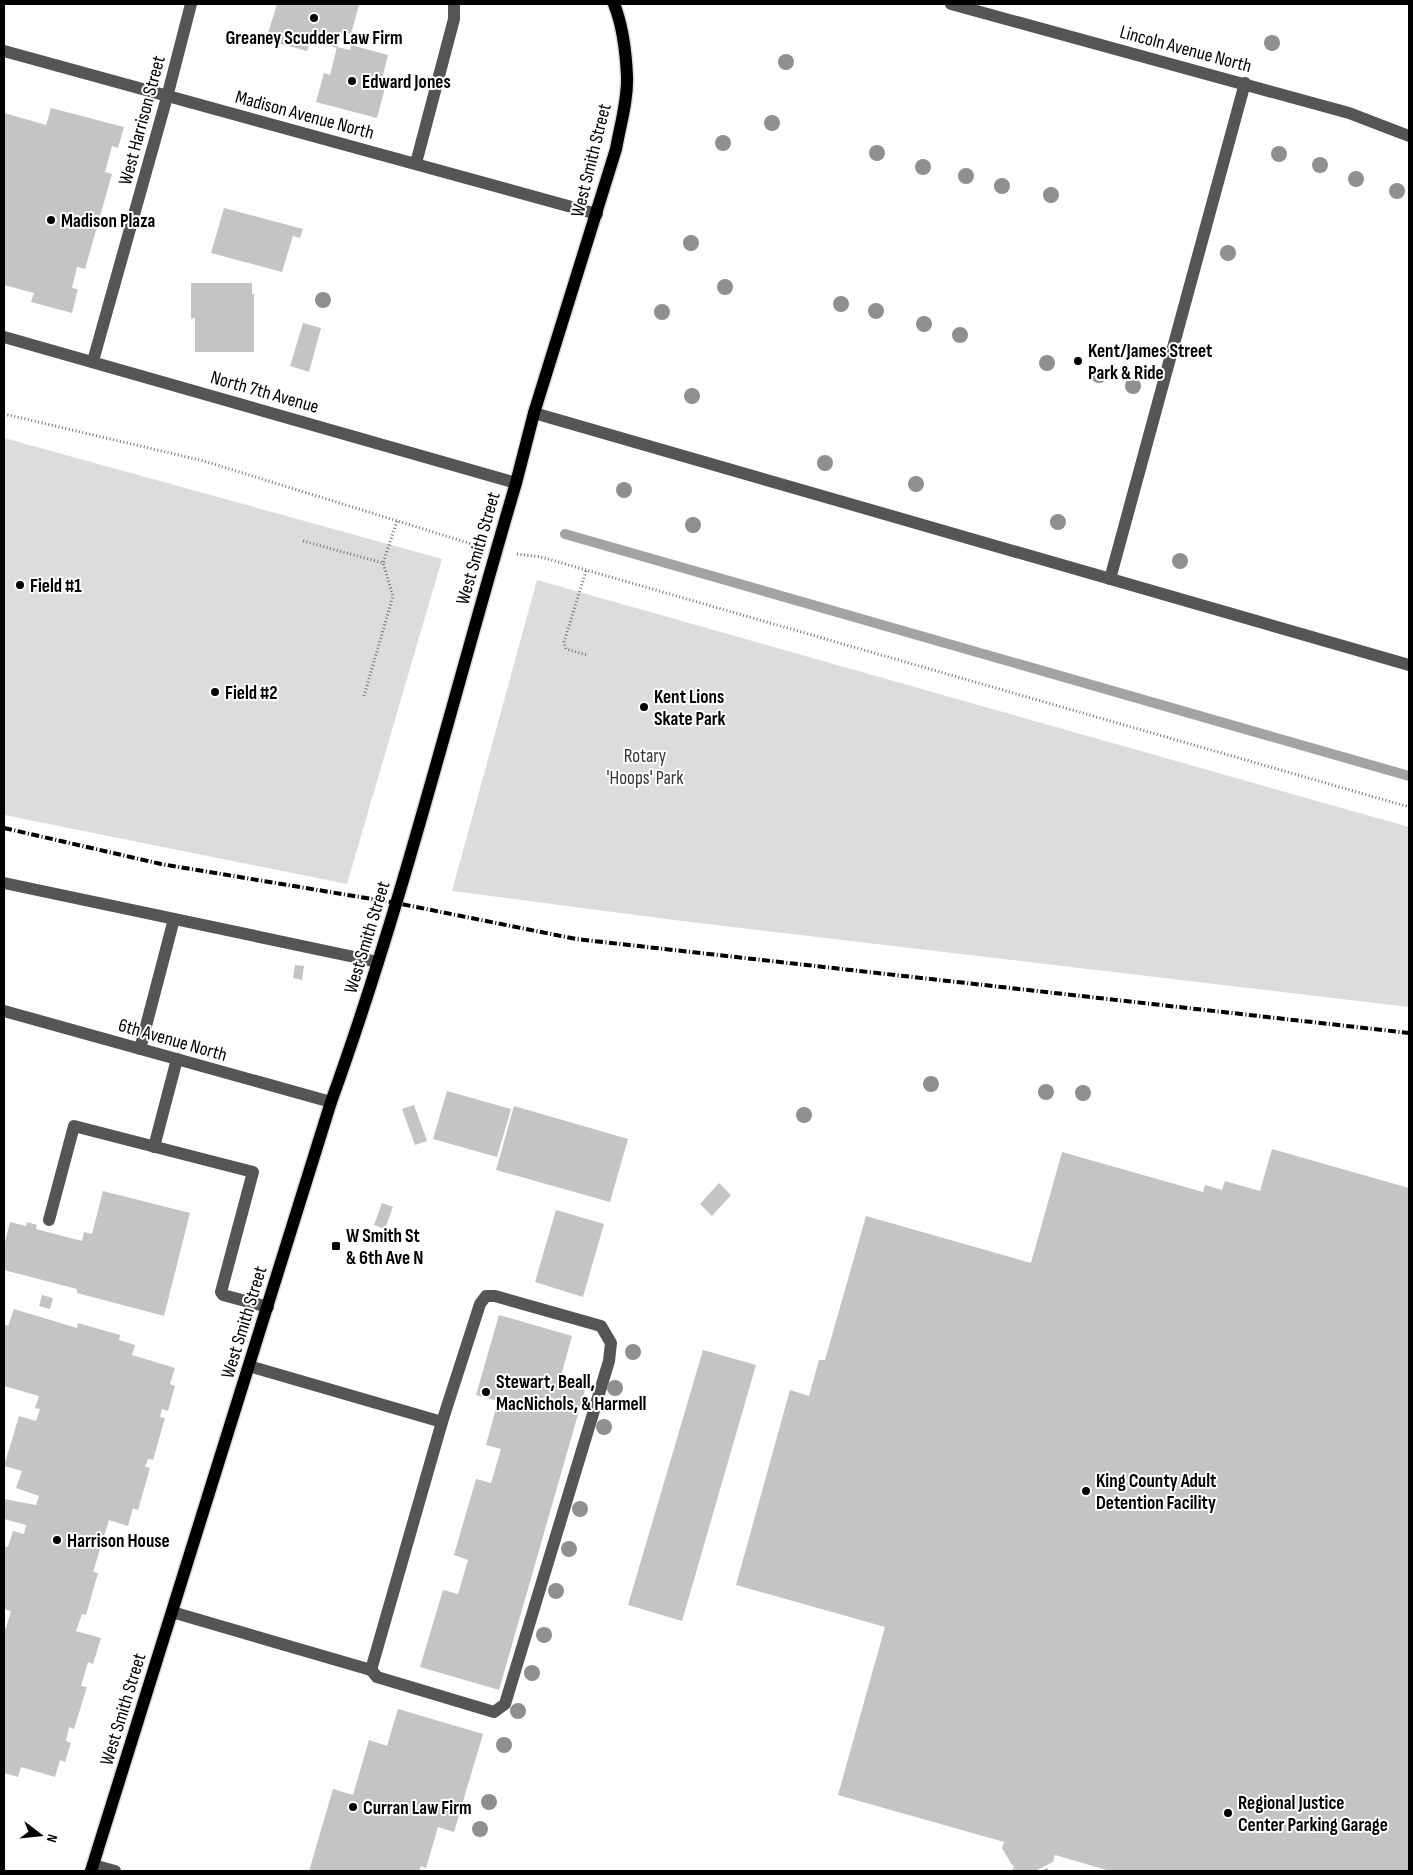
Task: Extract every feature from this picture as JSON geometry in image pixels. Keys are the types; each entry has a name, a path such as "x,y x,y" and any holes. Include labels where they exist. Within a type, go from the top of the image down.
{"main road":[{"name":"West Smith Street","path":"92,1868 331,1102 353,1042 378,962 516,483 534,413 616,149 627,77 619,16 614,4"}],"street":[{"name":"West Harrison Street","path":"93,361 168,97 191,4"},
{"path":"416,163 454,19 454,4"},
{"name":"Lincoln Avenue North","path":"951,4 1245,83 1349,113 1409,136"},
{"name":"Madison Avenue North","path":"4,51 597,214"},
{"path":"1110,579 1245,83"},
{"name":"North 7th Avenue","path":"4,337 516,483"},
{"path":"534,413 1409,665"},
{"path":"4,883 378,962"},
{"path":"140,1049 174,919"},
{"name":"6th Avenue North","path":"4,1014 140,1049 331,1102"},
{"path":"154,1146 177,1059"},
{"path":"49,1220 74,1126 253,1172 222,1294 268,1307"},
{"path":"172,1612 371,1670 377,1677 494,1712 505,1704 609,1361 611,1344 601,1326 495,1296 486,1296 480,1304 442,1422 371,1670"},
{"path":"249,1366 442,1422"},
{"path":"92,1868 115,1871"}],"path":[{"path":"4,414 204,461 495,552 541,557 1409,807"},
{"path":"364,696 394,596 384,563 397,521"},
{"path":"303,541 384,563"},
{"path":"586,571 564,642 566,649 587,655"}],"green space":[{"path":"4,438 442,559 347,884 4,815"},
{"name":"Rotary 'Hoops' Park","path":"537,580 1409,827 1409,1007 674,920 452,891"}],"building":[{"name":"Greaney Scudder Law Firm","path":"277,4 359,5 351,34 342,31 337,48 310,41 307,51 266,40"},
{"name":"Edward Jones","path":"351,45 388,55 380,87 385,88 377,118 316,102 324,73 330,75 337,47 350,50"},
{"name":"Madison Plaza","path":"51,108 124,127 118,148 112,146 105,172 112,174 85,269 77,267 72,288 78,289 72,313 31,302 34,293 4,285 4,113 46,125"},
{"path":"224,208 303,229 300,238 293,236 282,272 211,253"},
{"path":"191,283 252,283 252,294 254,294 254,352 195,352 195,318 191,319"},
{"path":"303,323 321,328 309,372 290,366"},
{"path":"295,965 304,966 302,980 293,978"},
{"path":"447,1091 511,1109 497,1157 433,1139"},
{"path":"414,1105 427,1141 415,1145 402,1109"},
{"path":"514,1106 628,1139 610,1202 496,1170"},
{"name":"King County Adult Detention Facility","path":"1272,1149 1409,1188 1409,1871 1110,1871 1055,1855 1053,1862 1035,1871 1012,1871 1014,1866 1002,1848 1004,1842 838,1795 885,1627 736,1585 790,1390 809,1396 819,1360 825,1360 866,1216 1031,1263 1062,1152 1203,1192 1205,1185 1222,1190 1225,1181 1260,1191"},
{"path":"719,1183 731,1195 712,1216 700,1204"},
{"path":"103,1191 190,1213 164,1316 77,1293 77,1289 4,1270 4,1246 10,1222 26,1226 27,1222 37,1225 36,1229 82,1241 84,1232 92,1234"},
{"path":"382,1203 393,1207 385,1229 374,1225"},
{"path":"556,1210 604,1224 583,1297 535,1282"},
{"path":"42,1295 53,1298 50,1309 39,1306"},
{"name":"Harrison House","path":"14,1309 77,1328 78,1323 120,1335 119,1340 135,1345 132,1355 175,1368 170,1384 175,1386 168,1411 162,1409 160,1417 165,1418 153,1460 148,1459 145,1467 150,1468 138,1510 133,1508 128,1526 109,1520 93,1572 98,1573 86,1615 82,1614 76,1631 101,1638 93,1664 88,1662 81,1686 87,1687 74,1729 69,1727 66,1741 71,1743 65,1762 60,1760 55,1777 21,1767 18,1777 4,1773 4,1628 6,1628 11,1611 4,1609 4,1546 8,1547 13,1531 24,1534 26,1525 4,1519 4,1499 36,1505 39,1496 16,1488 22,1471 4,1466 19,1416 36,1421 40,1409 35,1408 39,1396 4,1386 4,1324 8,1326"},
{"path":"499,1315 572,1336 559,1383 585,1390 499,1690 420,1667 443,1590 458,1594 468,1560 454,1555 476,1479 491,1483 501,1449 486,1445 498,1401 476,1395"},
{"path":"703,1350 756,1365 682,1621 628,1605"},
{"path":"398,1709 483,1734 454,1832 438,1827 426,1868 421,1866 419,1871 309,1871 333,1789 353,1795 369,1740 387,1746"}],"waterway":[{"path":"565,534 1409,776"}],"railway":[{"path":"4,828 161,864 396,903 576,939 1409,1033"}],"place":[{"name":"Greaney Scudder Law Firm","path":"314,18"},
{"name":"Edward Jones","path":"352,81"},
{"name":"Madison Plaza","path":"51,220"},
{"name":"Kent/James Street Park & Ride","path":"1078,361"},
{"name":"Field #1","path":"20,585"},
{"name":"Field #2","path":"215,692"},
{"name":"Kent Lions Skate Park","path":"644,707"},
{"name":"W Smith St & 6th Ave N","path":"336,1246"},
{"name":"Stewart, Beall, MacNichols, & Harmell","path":"486,1392"},
{"name":"King County Adult Detention Facility","path":"1086,1491"},
{"name":"Harrison House","path":"57,1540"},
{"name":"Curran Law Firm","path":"353,1807"},
{"name":"Regional Justice Center Parking Garage","path":"1228,1813"}]}
